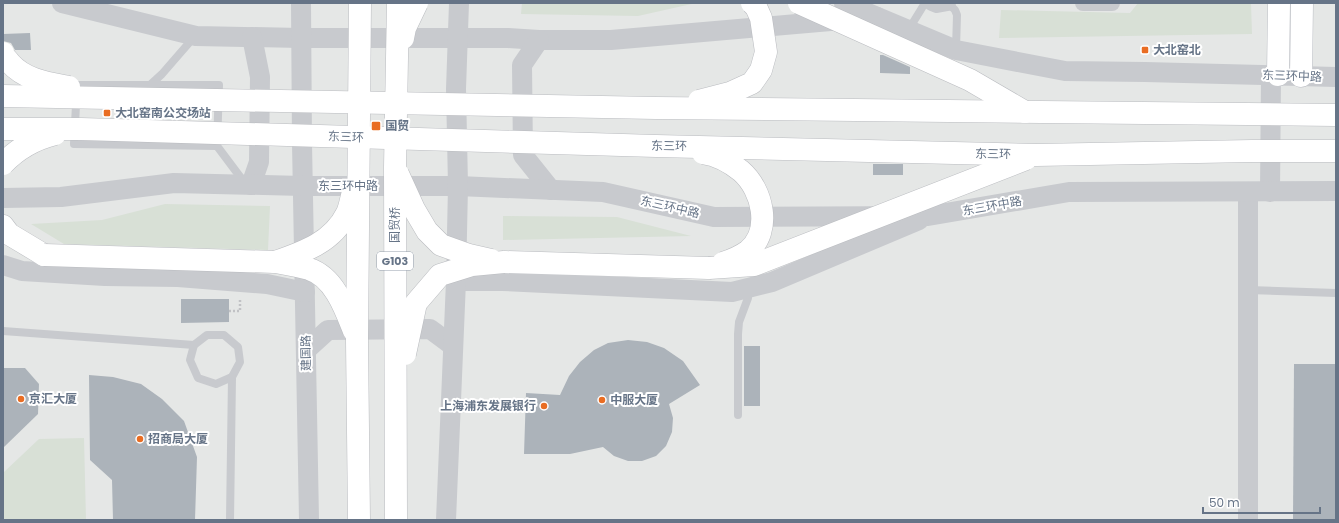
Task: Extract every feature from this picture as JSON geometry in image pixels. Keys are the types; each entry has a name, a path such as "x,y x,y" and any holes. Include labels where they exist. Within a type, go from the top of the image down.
{"main road":[{"path":"347,3 353,20 360,57"},
{"path":"359,520 357,341 360,3"},
{"name":"国贸桥","path":"396,520 395,167 398,3"},
{"path":"397,62 405,28 417,3"},
{"path":"656,108 709,100 730,93 752,83 761,70 766,52 761,18 756,7 752,3"},
{"path":"799,3 970,80 1026,113"},
{"path":"1274,75 1279,3"},
{"path":"1301,76 1302,3"},
{"path":"3,52 4,56 17,71 28,77 115,98"},
{"path":"3,96 656,108 1336,116"},
{"path":"3,164 12,155 30,143 49,136 80,129"},
{"name":"东三环","path":"3,130 80,129 656,146 1036,155 1244,151 1336,151"},
{"path":"656,146 711,154 730,162 743,172 756,188 762,212 762,226 758,239 749,250 738,258 709,268"},
{"path":"396,398 416,303 440,275 472,265 504,262 709,268 754,265 1036,155"},
{"path":"275,262 320,244 337,230 348,212 359,167"},
{"path":"395,167 414,209 427,231 441,245 469,255 504,262"},
{"path":"3,226 9,234 44,255"},
{"path":"3,248 44,255 275,262 310,269 323,276 337,294 345,307 357,341"}],"street":[{"name":"东三环中路","path":"62,3 196,36 301,38 508,38 539,40 611,40 877,17 956,50 1065,71 1336,77"},
{"name":"建国路","path":"301,3 309,520"},
{"path":"446,520 456,281 458,186 456,89 459,38 459,3"},
{"path":"844,3 877,17"},
{"path":"932,3 937,5 948,3"},
{"path":"1083,3 1112,3"},
{"path":"249,185 259,162 260,78 252,37"},
{"path":"539,40 522,65 523,154 551,190"},
{"path":"1270,192 1274,75"},
{"name":"东三环中路","path":"3,198 61,197 174,183 303,186 458,186 603,192 714,217 928,216 1069,192 1336,191"},
{"path":"1248,192 1248,520"},
{"path":"456,281 503,280 732,292 772,282 928,216"},
{"path":"3,265 22,271 105,276 178,277 267,284 305,292"},
{"path":"306,350 328,330 430,329 453,346"}],"lane":[{"path":"908,30 925,3"},
{"path":"948,3 955,10 957,15 956,50"},
{"path":"150,85 162,74 196,36"},
{"path":"217,146 74,144 77,86 219,85 217,146 249,185"},
{"path":"738,415 738,334 739,322 748,298 747,288"},
{"path":"1248,290 1336,293"},
{"path":"3,331 194,345"},
{"path":"230,520 232,377 240,362 238,347 224,335 207,335 194,345 190,360 198,378 216,384 232,377"}],"path":[{"path":"229,311 240,311 240,295"}],"shaded area":[{"path":"3,3 1336,3 1336,520 3,520"},
{"path":"522,3 696,3 638,16 521,14"},
{"path":"1138,3 1251,3 1252,34 999,38 1001,10 1130,13"},
{"path":"165,204 270,206 268,250 64,244 31,224 102,220"},
{"path":"503,216 617,217 691,236 503,240"},
{"path":"84,438 86,520 3,520 3,473 39,439"}],"building":[{"path":"30,33 31,50 15,50 11,43 3,41 3,34"},
{"path":"880,55 910,67 910,74 880,73"},
{"path":"873,164 903,164 903,175 873,175"},
{"path":"181,299 229,299 229,322 181,323"},
{"name":"中服大厦","path":"628,340 647,342 664,348 683,361 700,385 669,404 673,418 672,432 666,446 656,456 642,461 628,461 614,456 603,447 570,454 524,454 526,393 560,395 569,376 580,362 594,350 608,343"},
{"path":"744,346 760,346 760,406 744,406"},
{"path":"1294,364 1336,364 1336,520 1293,520"},
{"name":"京汇大厦","path":"3,368 25,368 39,384 38,414 3,448"},
{"name":"招商局大厦","path":"89,375 113,377 141,384 162,399 184,421 197,457 195,520 113,520 112,480 90,460"}],"place":[{"name":"大北窑北","path":"1145,50"},
{"name":"大北窑南公交场站","path":"107,113"},
{"name":"国贸","path":"376,126"},
{"name":"京汇大厦","path":"21,399"},
{"name":"中服大厦","path":"602,400"},
{"name":"上海浦东发展银行","path":"544,406"},
{"name":"招商局大厦","path":"140,439"}]}
